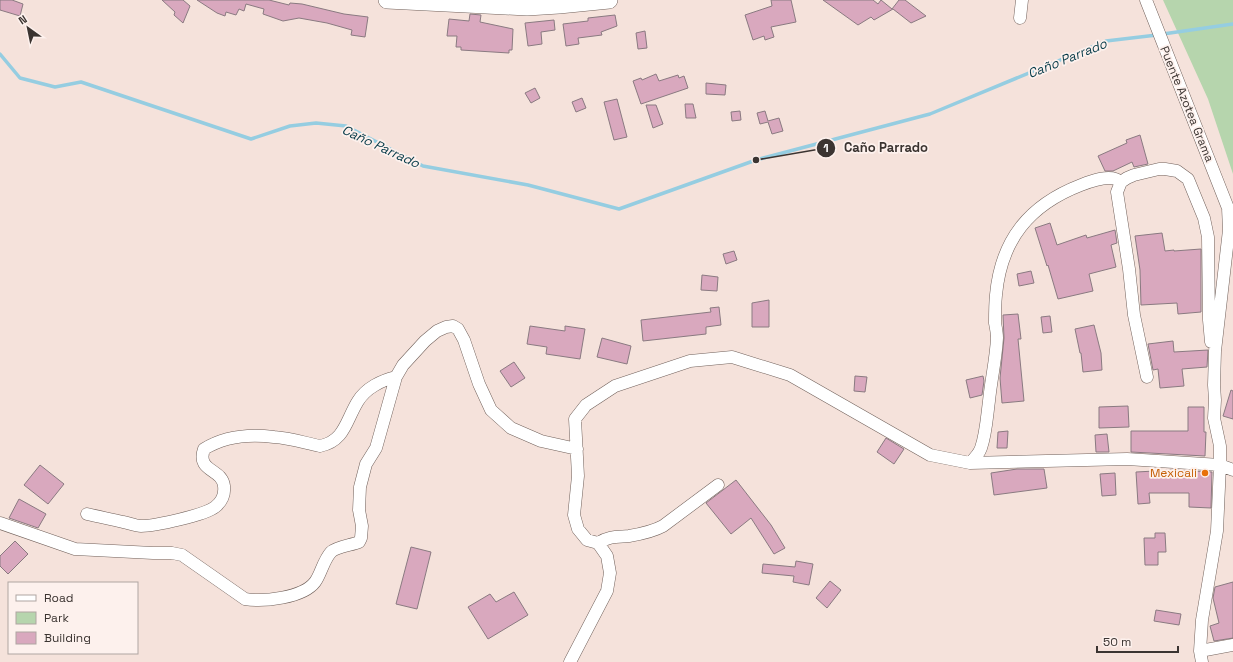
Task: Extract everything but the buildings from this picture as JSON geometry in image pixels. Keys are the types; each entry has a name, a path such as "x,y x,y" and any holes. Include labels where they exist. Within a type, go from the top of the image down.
{"main road":[{"path":"388,0 527,7 610,0"}],"street":[{"path":"1020,18 1022,0"},
{"name":"Puente Azotea Grama","path":"1146,0 1228,208 1229,230 1215,351"},
{"path":"1147,376 1134,315 1129,269 1117,192 1120,182 1134,175 1165,169 1177,171 1188,179 1204,218 1208,237 1209,320 1211,347 1215,351 1214,418 1220,446 1220,466 1217,531 1202,620 1201,656 1233,645"},
{"path":"970,463 980,449 987,418 997,336 995,309 997,282 1009,244 1028,217 1045,203 1064,192 1083,184 1109,178 1115,178 1120,182"},
{"path":"0,523 74,549 153,553 172,552 182,555 246,599 257,600 298,594 312,586 316,581 319,572 331,552 359,542 361,538 362,526 360,487 366,464 376,448 396,377 403,365 425,341 437,331 453,326 458,329 464,340 479,384 491,410 511,428 541,441 577,449"},
{"path":"570,662 607,591 610,573 607,556 598,543 587,540 578,530 574,515 578,476 575,419 586,406 615,386 690,361 732,357 790,375 930,455 970,463 1127,459 1220,466 1233,470"},
{"path":"87,514 140,526 160,524 206,512 215,508 221,501 224,493 224,483 218,475 211,471 203,462 202,456 204,449 222,440 240,436 274,436 320,446 327,445 339,436 359,400 375,385 386,379 396,377"},
{"path":"598,543 609,537 629,536 654,531 718,485"}],"green space":[{"path":"1163,0 1233,0 1233,174 1208,99"}],"waterway":[{"name":"Caño Parrado","path":"1163,34 1233,24"},
{"name":"Caño Parrado","path":"0,54 20,78 55,87 81,82 251,139 290,126 316,123 346,126 423,166 528,185 619,209 756,160 930,114 1106,41 1157,35"}],"place":[{"name":"Caño Parrado","path":"756,160"},
{"name":"Mexicali","path":"1205,473"}]}
